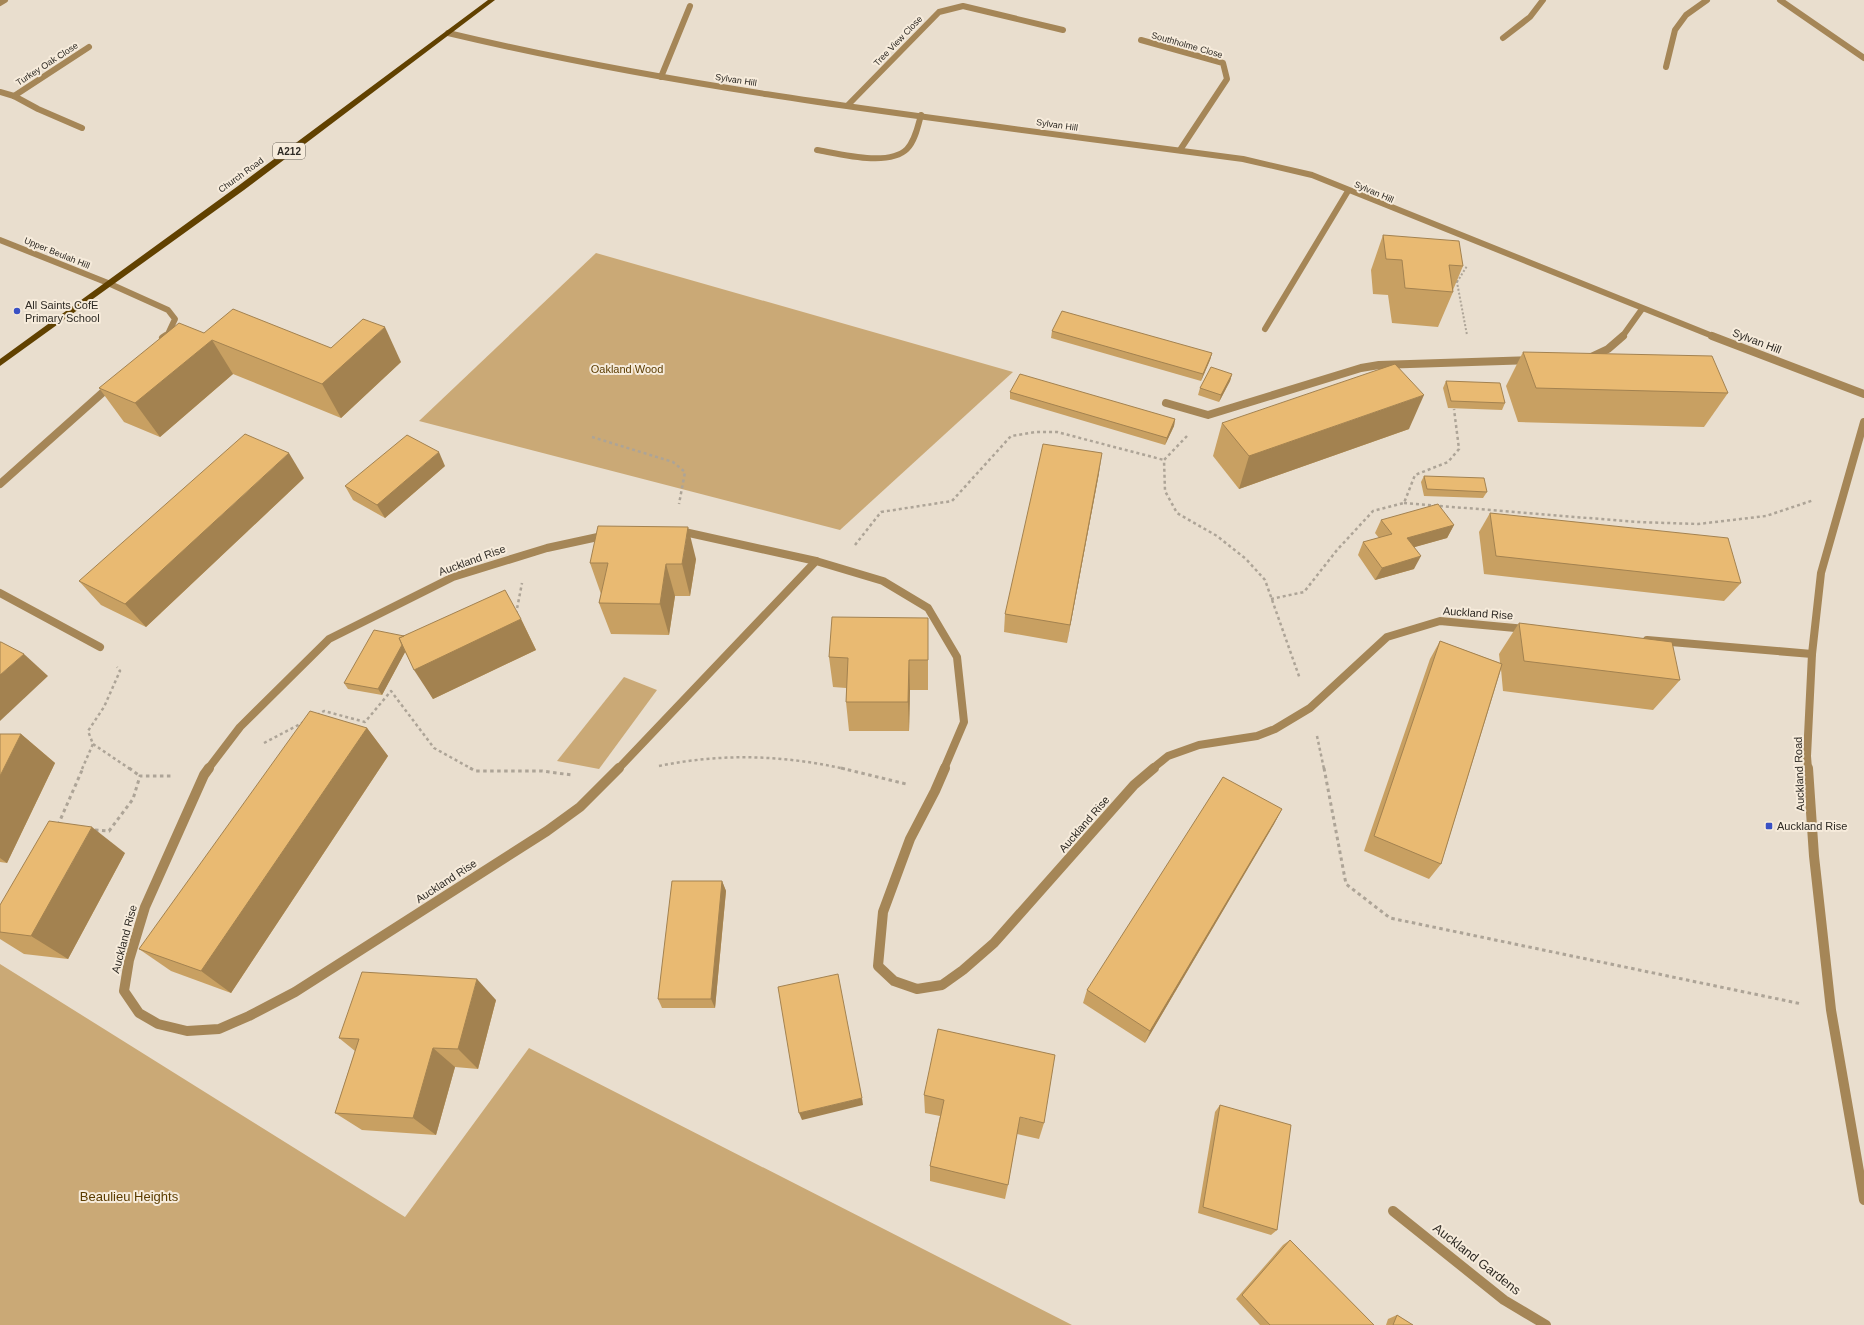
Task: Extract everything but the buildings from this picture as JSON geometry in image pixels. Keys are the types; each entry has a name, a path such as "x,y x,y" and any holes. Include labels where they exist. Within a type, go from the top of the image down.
{"main road":[{"name":"Church Road","path":"0,363 240,188 492,0"}],"street":[{"path":"0,3 5,0"},
{"path":"1503,38 1530,17 1543,0"},
{"path":"1666,67 1675,30 1686,15 1707,0"},
{"path":"1780,0 1864,58"},
{"path":"661,77 690,6"},
{"name":"Tree View Close","path":"848,105 939,12 963,6 1063,30"},
{"name":"Sylvan Hill","path":"448,33 520,50 661,77 782,97 1243,159 1312,176 1642,309 1864,394"},
{"name":"Southholme Close","path":"1141,40 1223,63 1227,79 1180,150"},
{"name":"Turkey Oak Close","path":"14,96 89,48"},
{"name":"Turkey Oak Close","path":"0,92 14,96 38,109 82,128"},
{"path":"817,150 870,158 890,158 906,150 914,137 921,115"},
{"path":"1265,330 1348,191"},
{"name":"Upper Beulah Hill","path":"0,240 108,283 168,310 175,319 168,334 156,345"},
{"path":"1582,358 1590,358 1603,353 1620,341 1642,309"},
{"path":"1166,403 1208,415 1361,368 1379,365 1535,359"},
{"path":"0,484 115,381"},
{"name":"Auckland Road","path":"1864,422 1821,573 1812,654 1807,756 1814,856 1832,1010 1864,1200"},
{"name":"Auckland Rise","path":"673,530 816,561 883,581 928,608 957,657 964,722 935,791 910,839 883,912 878,966 894,981 917,989 942,985 963,970 994,943 1134,785 1168,756 1198,745 1256,736 1275,729 1310,708 1387,637 1440,621 1535,630"},
{"name":"Auckland Rise","path":"613,534 528,553 453,577 329,639 240,727 204,775 145,907 129,960 124,991 139,1013 158,1024 187,1031 219,1029 249,1016 295,992 547,831 580,807 609,779 816,561"},
{"path":"0,593 100,647"},
{"path":"1638,639 1812,654"},
{"name":"Auckland Gardens","path":"1393,1211 1504,1300 1546,1325"}],"path":[{"path":"1456,276 1472,361"},
{"path":"1404,503 1416,475 1448,462 1459,449 1454,408"},
{"path":"1208,415 1164,460 1165,490 1177,513 1217,536 1246,559 1265,580 1310,708 1333,810 1346,884 1390,918 1832,1010"},
{"path":"837,568 881,512 952,501 1011,436 1036,432 1057,432 1164,460"},
{"path":"592,437 673,462 685,472 673,530"},
{"path":"1271,599 1304,592 1337,550 1373,511 1404,503 1637,522 1698,524 1766,516 1843,492"},
{"path":"516,616 528,553"},
{"path":"100,647 120,672 104,707 88,731 93,744 140,776 204,775"},
{"path":"257,747 324,711 365,722 391,691 434,748 475,771 542,771 609,779 682,761 752,756 804,761 935,791"},
{"path":"64,829 56,828 93,744"},
{"path":"94,830 109,831 133,799 140,776"}],"green space":[{"name":"Oakland Wood","path":"596,253 1013,372 840,530 419,421"},
{"path":"624,677 657,690 599,769 557,761"},
{"name":"Beaulieu Heights","path":"0,964 405,1217 529,1048 1072,1325 0,1325"}],"place":[{"name":"All Saints CofE Primary School","path":"17,311"},
{"name":"Auckland Rise","path":"1769,826"}]}
